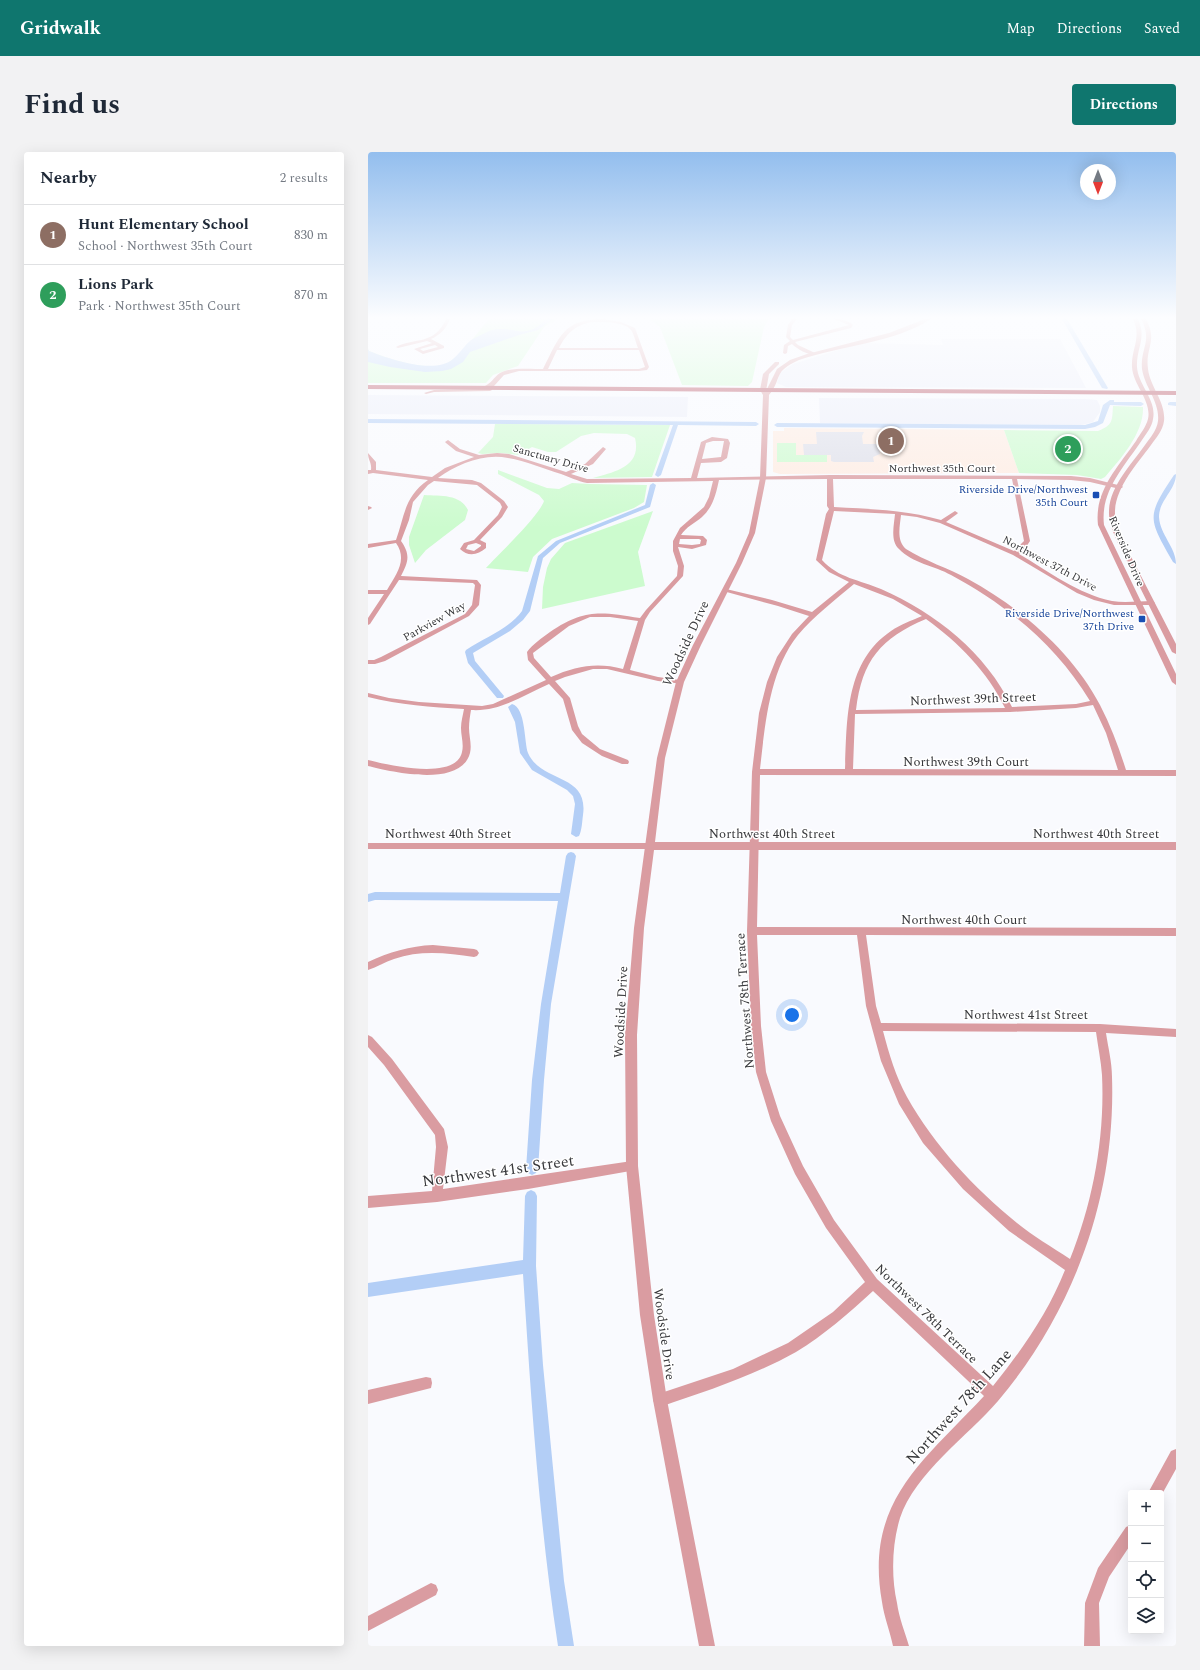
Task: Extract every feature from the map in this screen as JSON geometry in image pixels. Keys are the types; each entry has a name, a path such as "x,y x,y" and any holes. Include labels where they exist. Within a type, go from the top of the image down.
{"main road":[{"path":"488,389 496,391 640,394 765,393 771,390 985,394 1155,395 1176,393"},
{"path":"368,392 426,393 554,391 568,389 934,396 1014,394 1021,392 1144,395"},
{"path":"640,394 649,392 670,392 676,390"},
{"path":"1155,395 1176,397"}],"street":[{"name":"Woodside Drive","path":"707,1646 660,1400 647,1315 632,1166 631,1035 639,928 660,761 680,682 700,639 726,591 752,533 763,478 765,389"},
{"name":"Riverside Drive","path":"1142,389 1150,409 1151,418 1149,424 1102,498 1100,512 1101,525 1176,682"},
{"name":"Riverside Drive","path":"1153,389 1161,410 1159,427 1120,487 1113,500 1112,509 1114,526 1176,652"},
{"path":"694,478 704,442 712,439 726,440 727,443 724,458 721,460 699,461"},
{"path":"448,442 453,448 479,457"},
{"path":"566,474 595,462 603,449"},
{"name":"Sanctuary Drive","path":"398,541 406,520 410,502 416,494 447,469 479,457 497,455 508,456 587,481 763,478"},
{"path":"368,456 375,465 371,471 479,484 502,502 505,506 500,516 476,541"},
{"path":"830,477 830,506 832,509 829,514 819,560 823,566 831,572 878,590 904,603 944,628 975,658 998,687 1010,710"},
{"path":"626,670 642,620 648,611 680,576 682,562 676,555 675,545 678,537 683,527 707,508 717,478"},
{"name":"Northwest 35th Court","path":"763,478 1071,478 1090,480 1120,487"},
{"path":"1014,478 1027,541 1015,554"},
{"name":"Northwest 37th Drive","path":"832,509 918,514 942,522 1015,554 1079,592 1096,600 1114,603 1152,603"},
{"path":"898,512 897,542 900,548 951,572 1006,605 1033,627 1059,652 1095,702 1107,727 1123,773"},
{"path":"942,522 955,513"},
{"path":"675,545 698,547 703,545 705,542 701,537 678,537"},
{"path":"368,546 398,541 405,553 404,562 396,578 380,607 368,623"},
{"name":"Parkview Way","path":"368,662 375,662 384,659 467,615 476,606 478,585 475,581 396,578"},
{"name":"Northwest 78th Terrace","path":"854,581 813,616 794,635 780,656 763,713 756,772 752,931 756,1026 761,1072 775,1117 799,1170 830,1224 873,1283 994,1396"},
{"path":"726,591 788,605 813,616"},
{"path":"368,592 387,592"},
{"path":"625,762 606,757 583,739 576,731 570,705 530,658 530,652 571,622 580,618 596,615 642,620"},
{"path":"849,772 854,691 861,670 870,654 892,634 926,617"},
{"path":"368,695 404,702 482,708 495,706 562,675 593,667 607,667 626,670 658,679 680,682"},
{"name":"Northwest 39th Street","path":"852,712 1010,710 1076,706 1095,702"},
{"path":"368,763 403,771 433,772 452,768 461,762 466,755 465,725 468,708"},
{"name":"Northwest 39th Court","path":"756,772 1176,773"},
{"name":"Northwest 40th Street","path":"368,846 1176,846"},
{"name":"Northwest 40th Court","path":"752,931 1176,932"},
{"path":"861,932 871,1006 889,1068 903,1100 927,1139 966,1185 1013,1228 1073,1268"},
{"path":"368,966 387,957 420,949 437,948 474,953"},
{"name":"Northwest 41st Street","path":"876,1027 1100,1028 1176,1033"},
{"name":"Northwest 78th Lane","path":"901,1646 888,1596 886,1555 894,1515 911,1483 994,1396 1026,1356 1051,1312 1073,1268 1086,1232 1097,1194 1106,1134 1107,1075 1100,1028"},
{"path":"368,1040 388,1062 440,1133 442,1147 437,1196"},
{"name":"Northwest 41st Street","path":"368,1202 437,1196 528,1184 632,1166"},
{"path":"660,1400 735,1375 792,1346 837,1316 873,1283"},
{"path":"368,1397 426,1383"},
{"path":"1157,1490 1176,1456"},
{"path":"1092,1646 1092,1603 1103,1573 1128,1536"},
{"path":"368,1624 431,1590"}],"shaded area":[{"path":"368,395 688,397 687,417 368,414"},
{"path":"819,398 1085,399 1097,400 1100,406 1100,412 1093,422 1082,425 820,423"},
{"path":"784,428 1004,430 1019,473 780,474 773,472 773,431 784,431"}],"green space":[{"path":"1113,406 1143,407 1142,417 1136,436 1118,462 1105,477 1101,479 1077,475 1019,473 1004,430 1098,431 1107,427 1111,422"},
{"path":"495,424 670,425 652,477 593,478 624,467 630,462 634,456 636,448 635,438 627,434 594,433 581,436 556,452 548,452 532,447 519,455 478,453 493,437"},
{"path":"777,443 796,443 796,455 827,455 827,462 777,462"},
{"path":"498,470 547,488 559,489 572,483 647,485 644,502 634,508 552,539 533,557 528,572 486,568 535,516 544,501 539,495 498,474"},
{"path":"424,495 455,498 465,505 468,510 465,520 426,550 415,563 409,545 409,537"},
{"path":"653,511 638,552 645,586 542,609 543,587 547,568 551,559 565,543"}],"building":[{"path":"816,432 864,432 862,436 863,444 878,444 880,454 873,457 874,462 834,462 831,461 831,455 804,455 803,444 817,444"}],"waterway":[{"path":"777,425 1085,427 1093,426 1101,422 1106,405 1109,403"},
{"path":"1109,403 1141,404"},
{"path":"1170,404 1176,404"},
{"path":"368,421 756,424"},
{"path":"658,475 676,424"},
{"path":"1176,476 1160,501 1156,516 1162,537 1176,562"},
{"path":"500,696 471,661 469,652 507,629 521,618 526,611 540,557 558,542 648,506 653,485"},
{"path":"512,707 519,722 524,753 535,768 570,788 577,795 580,804 576,834"},
{"path":"532,1169 538,1080 546,1004 571,856"},
{"path":"368,898 375,896 564,897"},
{"path":"529,1266 531,1196"},
{"path":"368,1290 529,1266"},
{"path":"529,1266 536,1365 556,1581 566,1646"}],"place":[{"name":"Hunt Elementary School","path":"891,441"},
{"name":"Lions Park","path":"1068,449"},
{"name":"Riverside Drive/Northwest 35th Court","path":"1096,495"},
{"name":"Riverside Drive/Northwest 37th Drive","path":"1142,619"}]}
